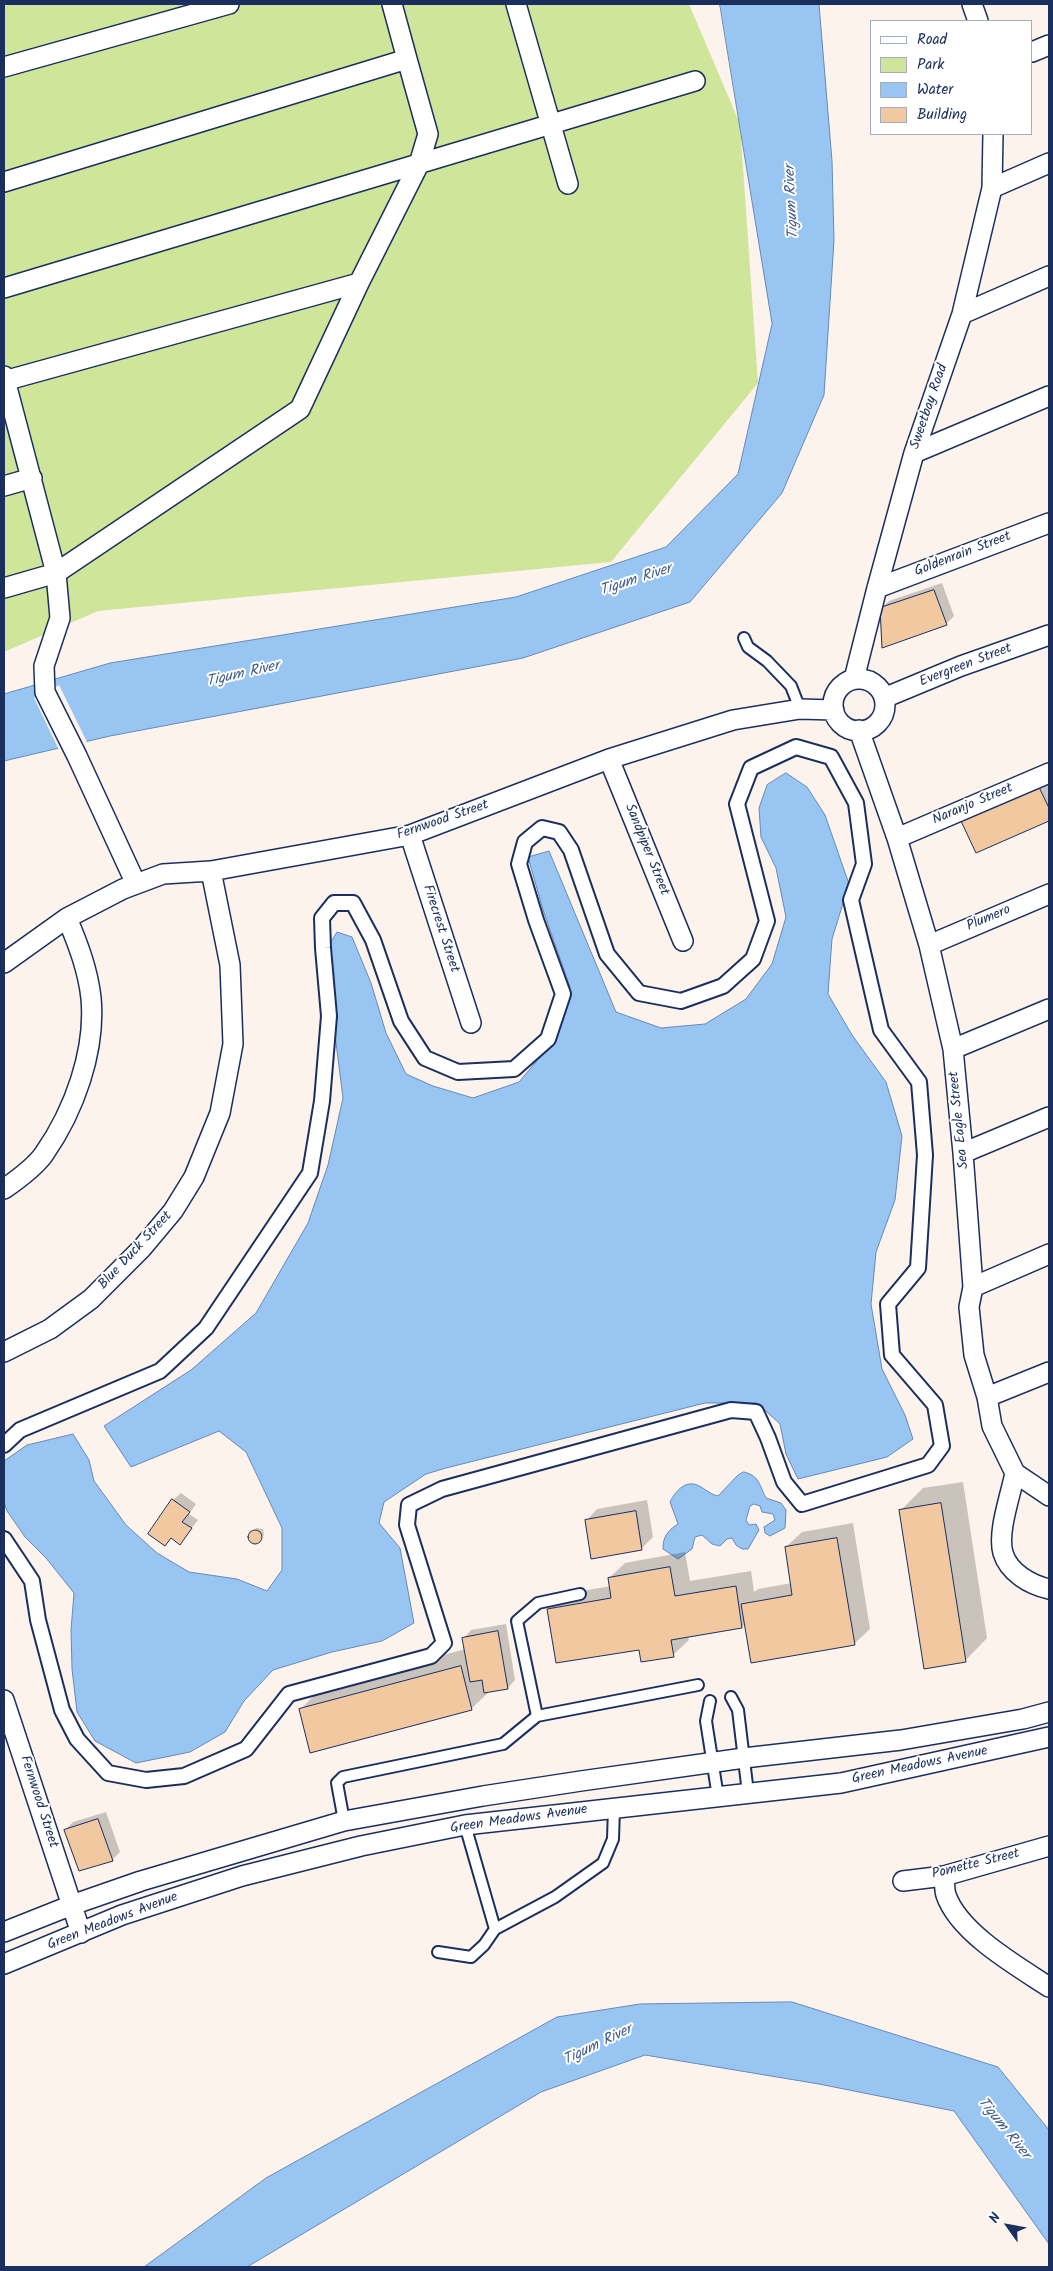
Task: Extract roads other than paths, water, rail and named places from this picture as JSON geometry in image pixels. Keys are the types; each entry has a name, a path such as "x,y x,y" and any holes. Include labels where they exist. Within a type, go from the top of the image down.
{"street":[{"path":"4,67 229,4"},
{"path":"4,588 56,573 300,408 359,282 419,164 428,134 392,4"},
{"path":"516,4 549,125 568,184"},
{"path":"972,4 978,20"},
{"path":"1033,52 1049,45"},
{"path":"4,182 406,59"},
{"path":"4,288 695,81"},
{"name":"Sweetbay Road","path":"854,679 914,454 962,314 992,188 993,135"},
{"path":"992,188 1049,164"},
{"path":"962,314 1049,276"},
{"path":"136,884 77,756 45,692 44,666 60,618 56,573 4,379 359,282"},
{"path":"914,454 1049,396"},
{"path":"4,486 32,478"},
{"name":"Goldenrain Street","path":"877,588 1049,523"},
{"name":"Evergreen Street","path":"884,698 961,666 1049,636"},
{"path":"854,679 864,679 873,682 880,689 884,698 882,716 876,724 868,729 859,730 846,727 836,716 834,710 836,694 840,687 854,679"},
{"name":"Fernwood Street","path":"4,962 67,918 136,884 163,874 210,871 410,835 609,759 733,720 800,709 834,710"},
{"name":"Sea Eagle Street","path":"859,730 898,838 929,945 953,1049 964,1153 973,1287 969,1307 974,1355 987,1397 992,1426 1016,1473 1048,1493"},
{"path":"4,1445 20,1430 160,1371 206,1328 310,1173 322,1101 329,1016 322,918 334,903 353,903 373,940 401,1021 425,1058 458,1072 514,1069 548,1039 562,994 519,864 525,842 542,828 559,832 571,850 607,954 639,993 680,1000 723,986 753,958 768,921 737,804 751,768 796,747 830,757 856,803 864,864 851,900 881,1030 919,1082 925,1155 918,1268 888,1304 892,1356 935,1405 942,1446 928,1465 802,1504 784,1482 756,1412 731,1410 442,1489 409,1505 407,1525 444,1644 431,1656 289,1694 246,1749 184,1776 146,1780 108,1773 78,1739 62,1710 38,1620 32,1581 4,1539"},
{"name":"Sandpiper Street","path":"609,759 683,941"},
{"name":"Naranjo Street","path":"898,838 1049,773"},
{"name":"Firecrest Street","path":"410,835 471,1023"},
{"name":"Blue Duck Street","path":"4,1352 50,1329 91,1299 142,1248 174,1211 194,1177 220,1113 233,1044 230,966 210,871"},
{"name":"Plumero","path":"929,945 1049,894"},
{"path":"4,1189 43,1155 64,1121 82,1072 90,1040 91,999 86,968 67,918"},
{"path":"953,1049 1049,1009"},
{"path":"964,1153 1049,1117"},
{"path":"973,1287 1049,1254"},
{"path":"987,1397 1049,1372"},
{"path":"1016,1473 1003,1529 1003,1552 1012,1567 1025,1580 1036,1586 1049,1589"},
{"name":"Fernwood Street","path":"4,1700 81,1933"},
{"name":"Green Meadows Avenue","path":"4,1932 72,1905 248,1848 344,1821 483,1796 744,1758 902,1740 1023,1719 1049,1712"},
{"name":"Green Meadows Avenue","path":"4,1964 122,1915 242,1876 361,1846 465,1825 841,1783 1049,1737"},
{"name":"Pomette Street","path":"903,1881 944,1876 1049,1846"},
{"path":"944,1876 946,1894 956,1914 991,1949 1049,1987"}],"lane":[{"path":"744,638 748,647 767,661 791,686 800,709"},
{"path":"537,1716 517,1621 538,1603 580,1594"},
{"path":"344,1821 337,1783 343,1777 503,1744 537,1716 698,1685"},
{"path":"730,1697 738,1710 748,1793"},
{"path":"710,1701 706,1720 718,1797"},
{"path":"438,1952 471,1957 484,1945 495,1929 555,1898 603,1863 613,1838 614,1808"},
{"path":"465,1825 495,1929"}],"water":[{"name":"Tigum River","path":"720,4 819,4 832,161 834,240 824,395 782,493 690,602 523,658 110,736 4,761 4,694 110,663 516,597 666,547 738,474 772,324"},
{"path":"786,773 807,787 825,815 849,884 832,939 828,994 852,1035 886,1082 902,1136 895,1200 876,1252 871,1304 882,1369 905,1415 913,1439 887,1457 798,1479 786,1454 780,1424 757,1403 705,1403 426,1474 384,1502 379,1523 400,1548 414,1623 382,1641 332,1652 273,1670 244,1701 225,1732 190,1752 136,1763 95,1741 77,1712 72,1669 71,1630 74,1593 46,1558 25,1537 7,1511 4,1502 4,1461 27,1445 73,1434 89,1460 94,1481 126,1525 157,1553 189,1572 237,1579 267,1591 282,1570 282,1528 246,1452 219,1431 131,1467 104,1426 191,1370 256,1313 308,1223 328,1165 343,1098 334,1027 329,945 337,932 352,937 371,983 386,1033 406,1074 433,1086 473,1098 519,1082 557,1037 570,987 543,910 528,857 549,851 616,1012 661,1028 705,1024 746,999 772,964 786,917 776,868 761,837 759,808 767,785"},
{"path":"744,1472 756,1479 766,1498 781,1503 786,1510 785,1528 770,1536 765,1533 764,1527 775,1520 773,1514 762,1512 760,1506 754,1504 750,1506 746,1520 749,1525 756,1524 759,1530 748,1549 742,1549 736,1545 732,1538 727,1539 720,1546 712,1544 702,1535 695,1537 692,1549 678,1559 663,1549 666,1535 678,1524 670,1502 675,1493 682,1487 691,1484 718,1496 738,1475"},
{"name":"Tigum River","path":"792,2002 998,2067 1049,2130 1049,2244 954,2111 819,2084 645,2055 541,2092 247,2267 144,2267 266,2178 557,2017 640,2004"}]}
